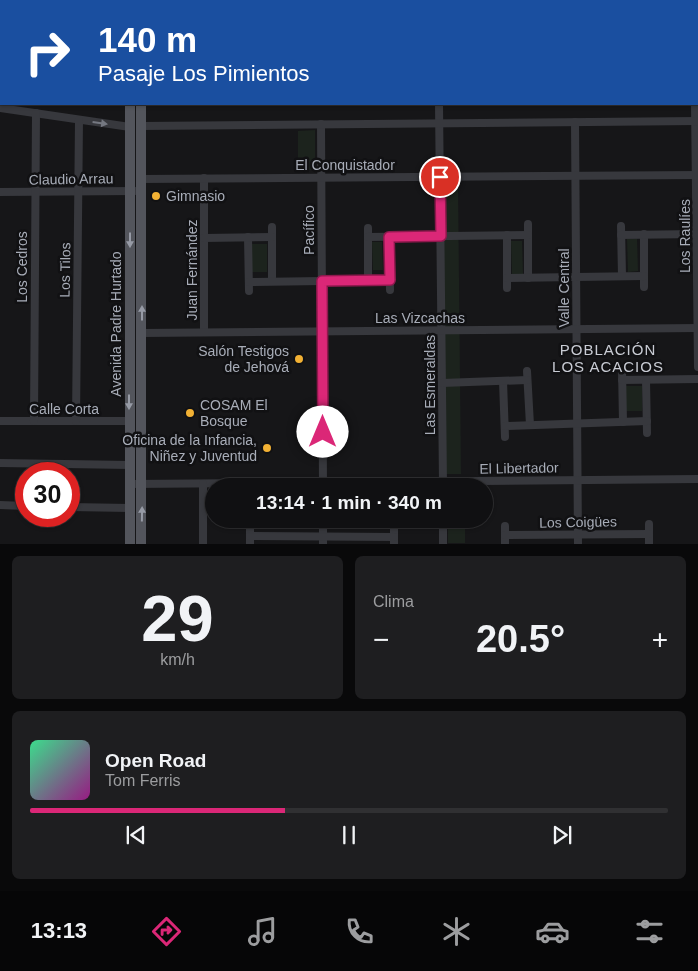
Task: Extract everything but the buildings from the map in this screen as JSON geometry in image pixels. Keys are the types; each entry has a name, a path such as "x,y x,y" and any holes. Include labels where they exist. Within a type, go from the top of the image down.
{"main road":[{"name":"Avenida Padre Hurtado","path":"130,105 130,544"},
{"name":"Avenida Padre Hurtado","path":"141,105 141,544"}],"street":[{"name":"Las Esmeraldas","path":"440,105 443,478"},
{"name":"Los Raulíes","path":"695,105 698,175 698,367"},
{"path":"0,108 130,127"},
{"name":"Los Cedros","path":"34,421 36,113"},
{"name":"Los Tilos","path":"76,421 79,120"},
{"path":"141,126 697,121"},
{"name":"Valle Central","path":"575,122 578,539"},
{"name":"Pacífico","path":"321,124 323,478"},
{"name":"El Conquistador","path":"141,179 698,175"},
{"name":"Juan Fernández","path":"204,178 204,332"},
{"name":"Claudio Arrau","path":"0,192 141,192"},
{"path":"528,224 528,278"},
{"path":"621,226 622,276"},
{"path":"272,227 272,281"},
{"path":"368,228 368,280"},
{"path":"621,234 698,234"},
{"path":"644,234 644,287"},
{"path":"506,235 507,288"},
{"path":"368,237 528,235"},
{"path":"204,238 272,236"},
{"path":"248,237 249,291"},
{"path":"389,237 390,290"},
{"path":"507,278 644,276"},
{"path":"249,282 390,280"},
{"name":"Las Vizcachas","path":"142,333 698,328"},
{"path":"622,369 623,422"},
{"path":"527,371 530,426"},
{"path":"622,380 698,379"},
{"path":"442,383 528,380"},
{"path":"646,380 647,433"},
{"path":"503,381 505,437"},
{"name":"Calle Corta","path":"0,421 129,421"},
{"path":"505,426 647,421"},
{"path":"0,463 130,465"},
{"name":"El Libertador","path":"493,483 698,479"},
{"name":"El Libertador","path":"130,484 203,484"},
{"path":"203,484 203,544"},
{"path":"0,505 15,506"},
{"path":"80,507 130,508"},
{"path":"649,524 649,544"},
{"name":"Los Coigües","path":"505,526 505,539 578,539 626,534 649,534"},
{"path":"250,535 276,540 394,540 394,528"},
{"path":"443,528 444,544"},
{"name":"Los Coigües","path":"626,534 626,544"}],"shaded area":[{"path":"315,130 315,170 298,170 298,131"},
{"path":"443,184 458,184 461,474 446,474"},
{"path":"627,239 637,239 638,271 628,272"},
{"path":"511,241 522,241 523,274 512,274"},
{"path":"372,242 382,242 383,270 373,270"},
{"path":"252,244 267,244 267,272 252,272"},
{"path":"626,386 642,386 642,411 626,411"},
{"path":"448,528 465,528 465,543 448,543"}],"place":[{"name":"Gimnasio","path":"156,196"},
{"name":"Salón Testigos de Jehová","path":"299,359"},
{"name":"COSAM El Bosque","path":"190,413"},
{"name":"Oficina de la Infancia, Niñez y Juventud","path":"267,448"}],"district":[{"name":"POBLACIÓN LOS ACACIOS","path":"608,358"}],"route":[{"path":"323,432 322,281 390,280 389,237 441,236 440,177"}]}
